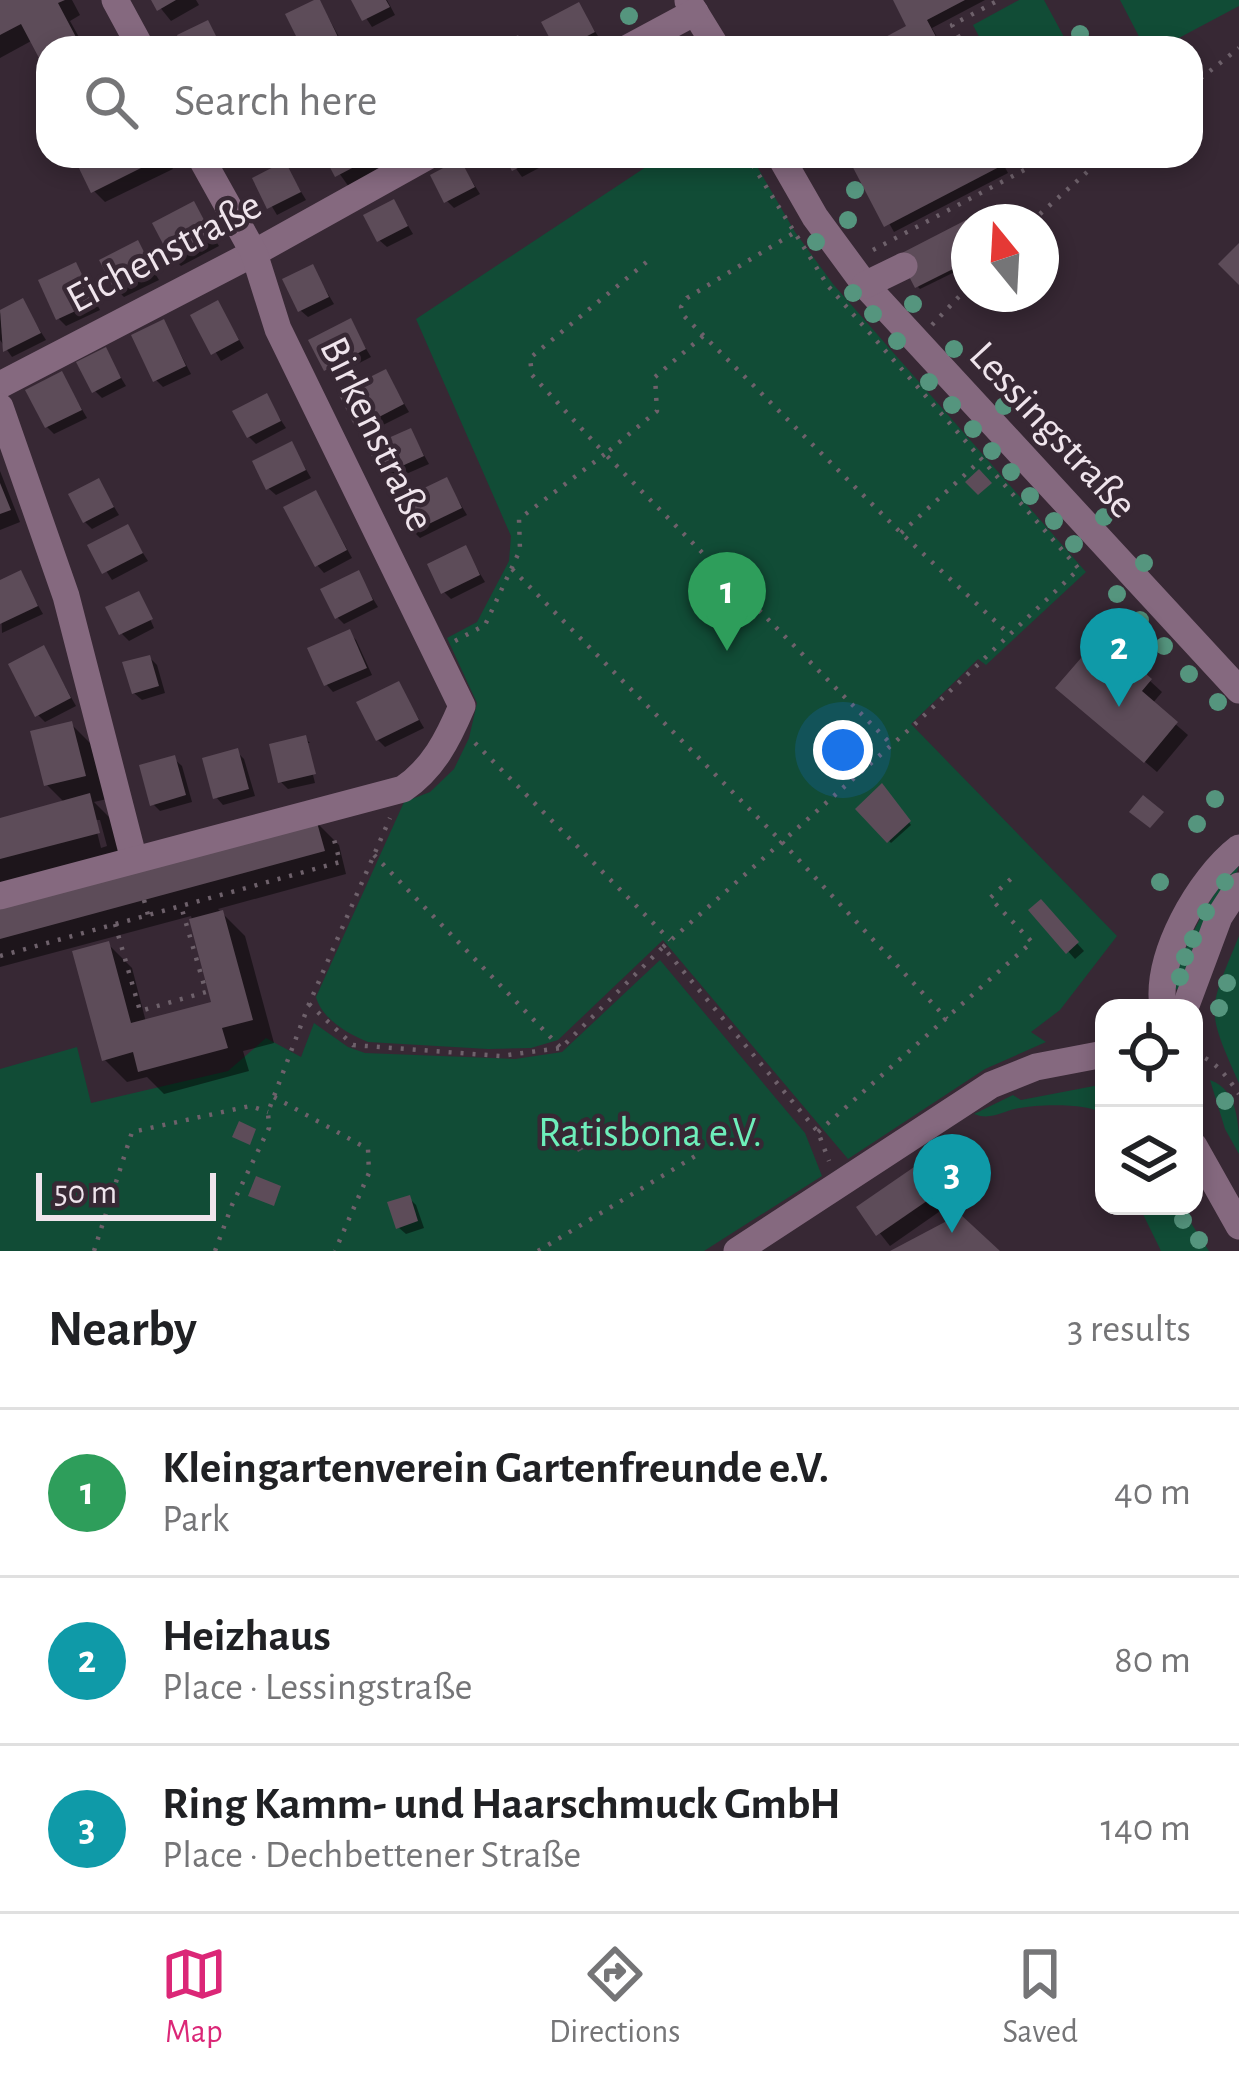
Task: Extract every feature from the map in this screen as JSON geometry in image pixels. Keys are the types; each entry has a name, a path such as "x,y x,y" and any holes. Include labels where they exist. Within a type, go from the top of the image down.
{"street":[{"path":"115,0 134,36"},
{"path":"646,36 691,6 710,36"},
{"name":"Birkenstraße","path":"207,168 254,253 278,329 437,651 461,706 455,721"},
{"name":"Eichenstraße","path":"0,385 406,168"},
{"name":"Lessingstraße","path":"788,168 856,275 1239,690"},
{"path":"856,275 904,266"},
{"path":"0,407 66,596 134,860"},
{"path":"0,896 403,789 422,776 455,721"},
{"path":"1161,999 1169,957 1192,903 1239,848"},
{"path":"1188,999 1219,917 1239,886"},
{"path":"737,1251 991,1085 1036,1067 1095,1056"},
{"path":"1203,1162 1239,1226"}],"path":[{"path":"958,36 952,25 999,0"},
{"path":"1203,76 1239,48"},
{"path":"856,275 1028,168"},
{"path":"1051,204 1092,168"},
{"path":"792,234 687,298 681,307 683,316 1010,635"},
{"path":"649,260 530,358 532,375 892,745"},
{"path":"915,342 951,305"},
{"path":"437,651 485,625 520,550 518,519 657,411 656,377 703,336"},
{"path":"901,533 980,460"},
{"path":"512,568 782,842 946,1019"},
{"path":"309,1004 353,1045 500,1056 561,1048 663,947 892,745 1079,569"},
{"path":"455,721 671,940"},
{"path":"215,1251 269,1128 268,1112 309,1004 403,789"},
{"path":"0,956 340,862 325,808"},
{"path":"374,855 561,1048"},
{"path":"818,1132 1032,942 990,898 1014,876"},
{"path":"144,900 148,915"},
{"path":"115,924 140,1011 206,992 181,906"},
{"path":"663,947 818,1132 838,1188"},
{"path":"1203,1056 1239,1094"},
{"path":"274,1097 368,1149 369,1173 334,1251"},
{"path":"94,1251 132,1132 250,1106 268,1112"},
{"path":"538,1251 697,1155"}],"green space":[{"path":"1019,0 1044,0 1064,36 979,36 973,25"},
{"path":"1120,0 1239,0 1239,6 1183,36 1139,36"},
{"path":"644,168 758,168 795,232 833,284 1086,572 986,665 978,659 911,724 1117,936 1060,1010 1031,1032 1046,1042 985,1069 848,1159 663,940 558,1040 531,1048 368,1042 330,1019 316,997 404,802 430,792 454,769 469,738 477,703 447,638 477,622 509,561 511,536 416,319"},
{"path":"1239,861 1235,877 1198,934 1181,990 1170,988 1199,921"},
{"path":"1239,936 1239,1083 1220,1039 1215,1010"},
{"name":"Ratisbona e.V.","path":"660,960 805,1133 822,1176 704,1251 0,1251 0,1069 77,1047 91,1103 228,1071 266,1038 301,1057 314,1023 365,1053 515,1059 562,1052"},
{"path":"1210,1080 1232,1101 1239,1154 1225,1129"},
{"path":"1095,1086 1095,1110 1051,1105 991,1116 974,1114 1013,1095 1021,1100"},
{"path":"1143,1215 1186,1215 1209,1251 1161,1251"}],"building":[{"path":"0,0 65,0 58,3 75,36 36,36 36,52 21,24 0,35"},
{"path":"151,0 176,0 157,11"},
{"path":"320,0 338,36 296,36 285,14"},
{"path":"351,0 386,0 390,7 362,21"},
{"path":"893,0 965,0 927,20 936,36 887,36 906,26"},
{"path":"579,2 595,32 549,36 541,22"},
{"path":"208,20 216,36 177,36"},
{"path":"79,168 141,168 91,193"},
{"path":"271,168 289,168 301,192 267,209 252,178"},
{"path":"330,168 352,168 335,177"},
{"path":"443,168 465,168 475,187 444,203 430,175"},
{"path":"853,168 997,168 884,227"},
{"path":"394,199 408,226 377,242 363,215"},
{"path":"194,201 214,239 172,261 152,223"},
{"path":"951,228 951,270 915,288 898,255"},
{"path":"138,240 154,272 115,291 99,260"},
{"path":"1239,243 1239,285 1218,264"},
{"path":"76,262 95,302 56,320 38,280"},
{"path":"313,264 329,297 298,312 282,279"},
{"path":"23,298 41,333 3,352 0,310"},
{"path":"218,300 239,340 211,355 190,315"},
{"path":"351,318 366,349 324,371 308,340"},
{"path":"164,319 186,366 153,382 131,335"},
{"path":"106,347 121,378 92,393 76,362"},
{"path":"386,369 404,404 356,429 338,393"},
{"path":"62,371 82,410 45,428 25,390"},
{"path":"267,393 281,421 247,438 232,411"},
{"path":"411,428 424,456 380,476 368,447"},
{"path":"292,441 306,470 266,490 252,461"},
{"path":"979,469 992,483 978,495 965,482"},
{"path":"447,477 462,508 410,533 395,502"},
{"path":"99,478 114,507 83,523 68,494"},
{"path":"0,483 11,510 0,514"},
{"path":"316,490 347,550 315,567 283,507"},
{"path":"128,524 143,553 102,574 87,545"},
{"path":"466,545 480,575 441,594 427,564"},
{"path":"21,570 38,606 0,624 0,580"},
{"path":"359,570 373,600 335,619 320,589"},
{"path":"139,591 153,619 119,635 105,607"},
{"path":"350,629 367,668 324,686 307,648"},
{"path":"1101,635 1152,679 1142,691 1178,722 1144,763 1055,688"},
{"path":"44,645 71,698 35,717 8,664"},
{"path":"150,655 159,686 132,694 122,662"},
{"path":"399,681 419,720 376,741 356,702"},
{"path":"72,721 86,776 44,786 30,731"},
{"path":"306,735 316,774 278,783 269,744"},
{"path":"238,748 249,789 213,799 202,758"},
{"path":"175,755 186,795 150,806 139,765"},
{"path":"882,783 911,821 887,843 855,809"},
{"path":"90,793 100,833 0,859 0,818"},
{"path":"1143,795 1164,812 1150,828 1129,812"},
{"path":"316,819 325,851 0,939 0,904"},
{"path":"1041,899 1079,942 1066,954 1028,910"},
{"path":"223,910 253,1020 222,1028 228,1048 138,1072 133,1052 102,1061 72,951 109,941 131,1023 211,1002 189,919"},
{"path":"239,1121 256,1129 250,1145 232,1137"},
{"path":"583,1127 593,1144 578,1152 568,1135"},
{"path":"917,1165 937,1194 876,1236 856,1207"},
{"path":"256,1176 281,1186 274,1206 248,1196"},
{"path":"410,1195 418,1221 396,1229 387,1202"},
{"path":"960,1214 1000,1251 890,1251"}],"place":[{"name":"Kleingartenverein Gartenfreunde e.V.","path":"727,651"},
{"name":"Heizhaus","path":"1119,707"},
{"name":"Ring Kamm- und Haarschmuck GmbH","path":"952,1233"}]}
